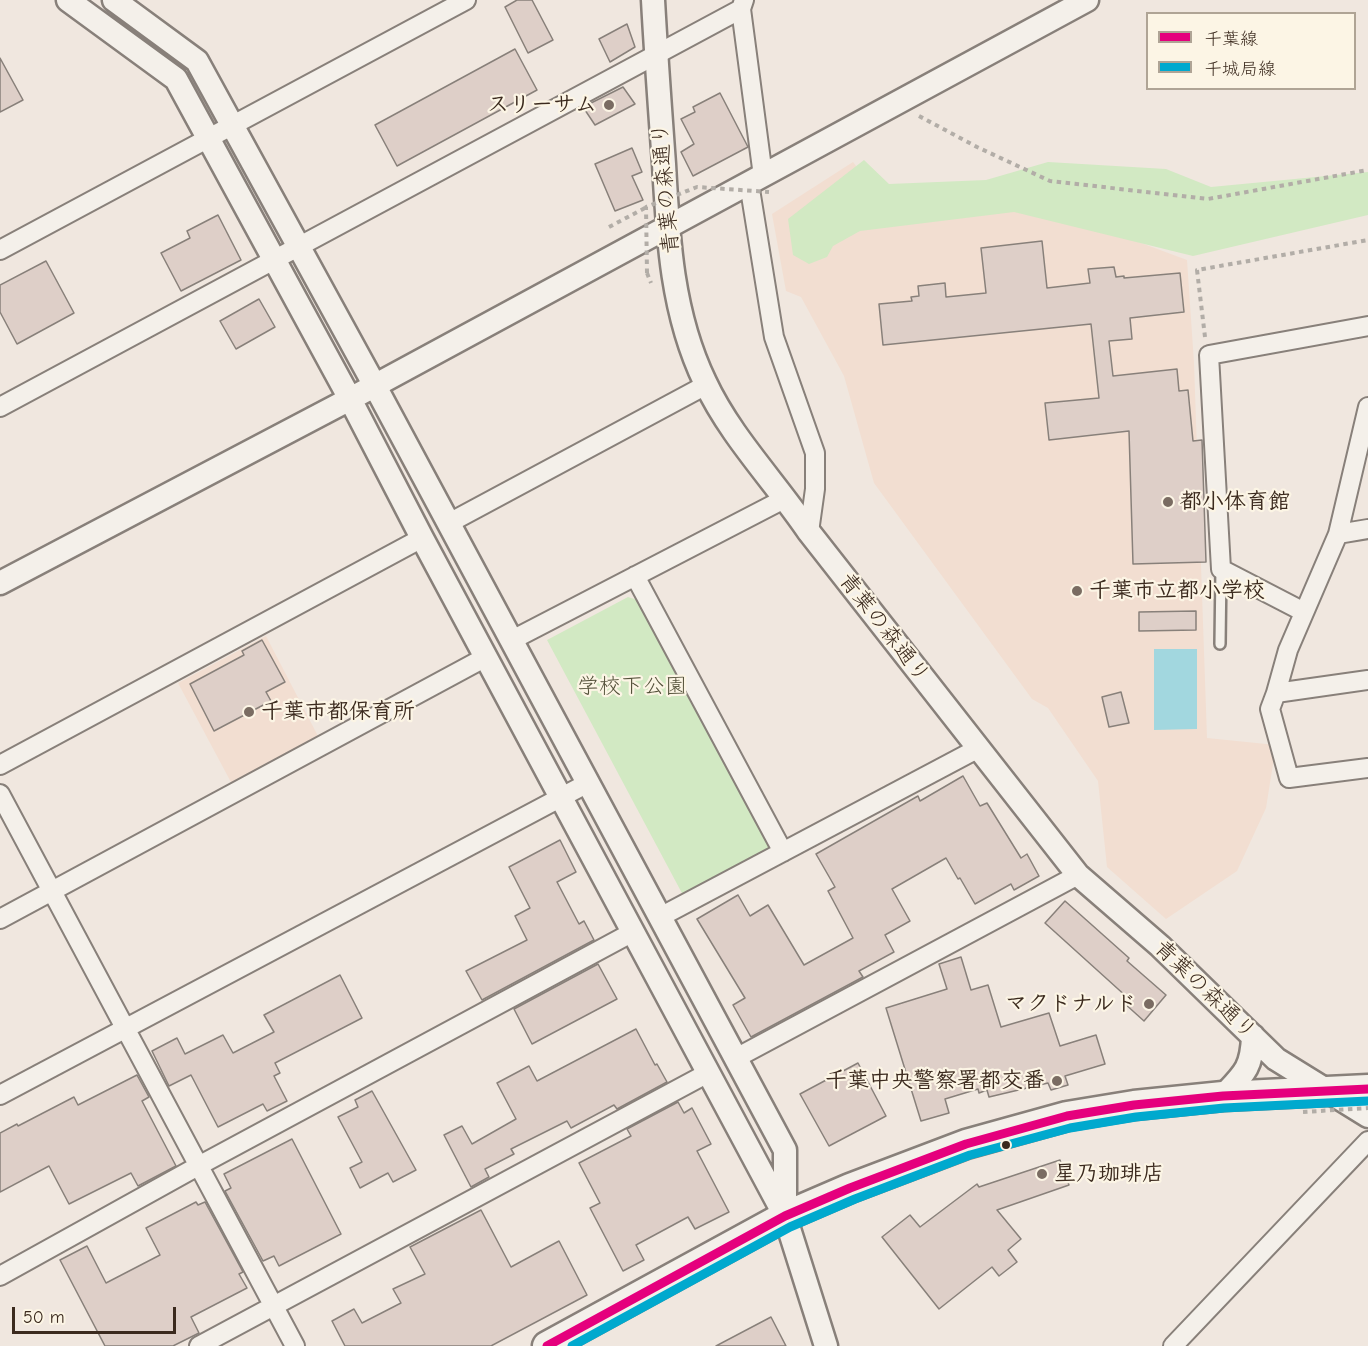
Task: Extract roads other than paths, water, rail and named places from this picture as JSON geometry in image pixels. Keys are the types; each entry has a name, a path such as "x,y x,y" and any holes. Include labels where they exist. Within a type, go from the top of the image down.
{"highway":[{"path":"547,1346 784,1216 966,1144 1067,1116 1123,1107 1223,1096 1368,1089"}],"street":[{"path":"68,0 176,79 350,399 784,1216 826,1346"},
{"path":"114,0 197,60 449,523 785,1150 784,1216"},
{"path":"0,250 466,0"},
{"name":"青葉の森通り","path":"653,0 668,227 677,302 690,348 706,385 734,430 809,532 1078,875 1160,946 1276,1059 1368,1116"},
{"path":"0,584 375,386 668,227 760,184 901,100 1087,0"},
{"path":"0,407 656,54 743,4 774,337 815,453 815,489 809,532"},
{"path":"1304,612 1221,569 1209,355 1368,326"},
{"path":"449,523 706,385"},
{"path":"1368,407 1338,534 1287,650 1270,709 1289,778 1368,768"},
{"path":"512,640 786,498"},
{"path":"1338,534 1368,529"},
{"path":"0,765 422,538"},
{"path":"635,576 783,852"},
{"path":"0,919 486,657"},
{"path":"1276,693 1368,680"},
{"path":"660,917 977,749"},
{"path":"0,1095 588,783"},
{"path":"0,794 295,1346"},
{"path":"736,1059 1078,875"},
{"path":"0,1276 200,1165 633,932"},
{"path":"1223,1096 1248,1069 1253,1052 1253,1036"},
{"path":"199,1346 708,1073"},
{"path":"1173,1346 1368,1141"}],"lane":[{"path":"1220,644 1221,569"}],"water":[{"path":"1154,649 1197,649 1197,729 1154,730"}],"place":[{"name":"スリーサム","path":"609,105"},
{"name":"都小体育館","path":"1168,502"},
{"name":"千葉市立都小学校","path":"1077,591"},
{"name":"千葉市都保育所","path":"249,712"},
{"name":"マクドナルド","path":"1149,1004"},
{"name":"千葉中央警察署都交番","path":"1057,1081"},
{"name":"星乃珈琲店","path":"1042,1174"}],"park label":[{"name":"学校下公園","path":"632,687"}]}
